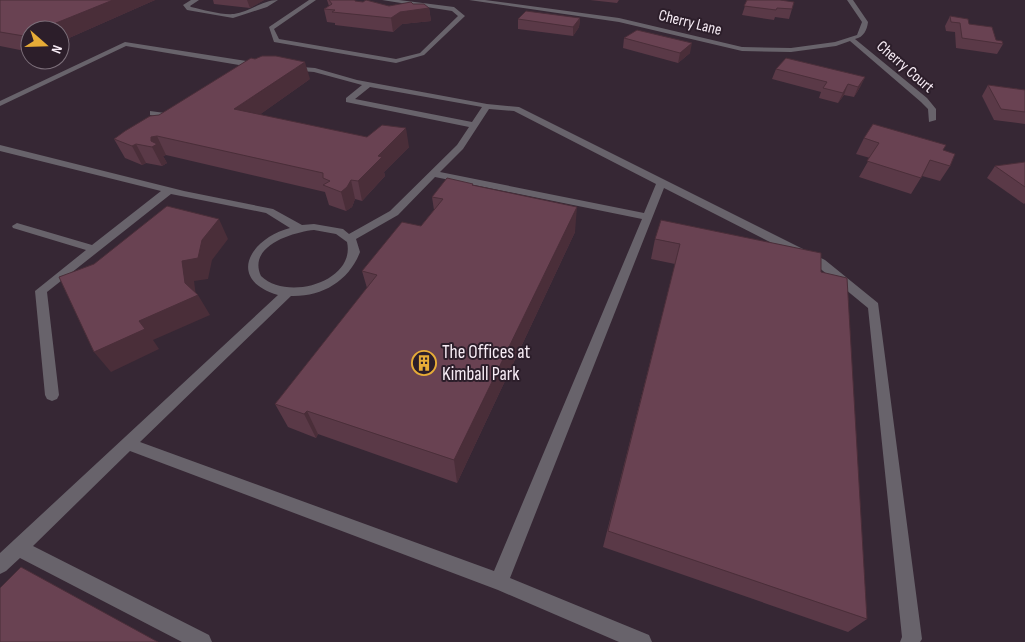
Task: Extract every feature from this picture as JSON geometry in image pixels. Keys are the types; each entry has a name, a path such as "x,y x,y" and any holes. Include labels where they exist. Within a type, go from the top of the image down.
{"street":[{"path":"196,0 186,5 189,9 233,16 265,6 275,0"},
{"path":"313,0 271,28 276,41 396,61 422,54 462,16 454,9 385,0"},
{"name":"Cherry Lane","path":"472,0 619,20 718,45 742,49 791,50 852,40"},
{"path":"850,0 864,22 864,28 859,36 852,40"},
{"name":"Cherry Court","path":"852,40 924,100 932,109 932,120"},
{"path":"0,104 124,44 268,66"},
{"path":"287,67 315,70 369,84 487,106 516,109 661,184 822,263 874,306 912,639 910,642"},
{"path":"369,84 349,100 474,124"},
{"path":"350,238 394,214 460,148 487,106"},
{"path":"153,113 162,115 164,119 161,124"},
{"path":"0,148 169,190 269,212 299,228"},
{"path":"434,174 648,217"},
{"path":"499,582 661,184"},
{"path":"52,395 42,290 169,190"},
{"path":"17,226 94,249"},
{"path":"299,228 328,228 341,232 350,238 355,246 355,256 350,267 339,277 324,286 306,292 287,293 271,289 258,282 252,273 253,261 259,250 271,240 284,233 299,228"},
{"path":"0,565 287,293"},
{"path":"129,444 499,582 642,642"},
{"path":"19,548 202,642"}],"building":[{"path":"0,0 113,0 63,20 20,20 20,35 0,32"},
{"path":"329,0 355,0 363,2 366,0 389,6 411,2 413,4 424,4 429,8 400,12 391,18 332,12 335,10 324,9 332,4"},
{"path":"747,0 794,2 792,9 777,8 776,10 744,6"},
{"path":"526,11 580,18 573,27 518,19"},
{"path":"950,16 968,19 969,24 992,27 996,40 1002,41 1003,44 962,38 960,23 951,22"},
{"path":"637,30 692,43 680,53 624,38"},
{"path":"262,56 276,56 305,62 234,109 367,137 382,125 406,128 378,156 382,157 358,181 351,180 341,192 323,185 330,181 323,178 323,173 157,136 151,137 151,141 157,144 152,147 136,144 132,146 114,139 150,116 159,115 251,58 255,59"},
{"path":"786,58 865,77 858,87 848,84 843,93 823,88 827,82 776,69"},
{"path":"988,85 1025,90 1025,112 1001,109"},
{"path":"873,124 946,145 943,150 955,154 950,166 930,160 921,178 867,161 879,143 864,138"},
{"path":"1025,162 1025,187 995,166"},
{"name":"The Offices at Kimball Park","path":"447,178 577,207 454,460 307,411 304,414 275,404 377,275 362,271 402,222 421,226 443,199 432,197"},
{"path":"167,206 219,219 202,240 198,258 182,261 185,283 198,295 139,321 145,329 94,352 59,277 94,264"},
{"path":"661,220 821,253 821,272 847,278 867,619 608,531 680,244 655,239"},
{"path":"21,567 158,642 0,642 0,588"}],"place":[{"name":"The Offices at Kimball Park","path":"424,363"}]}
